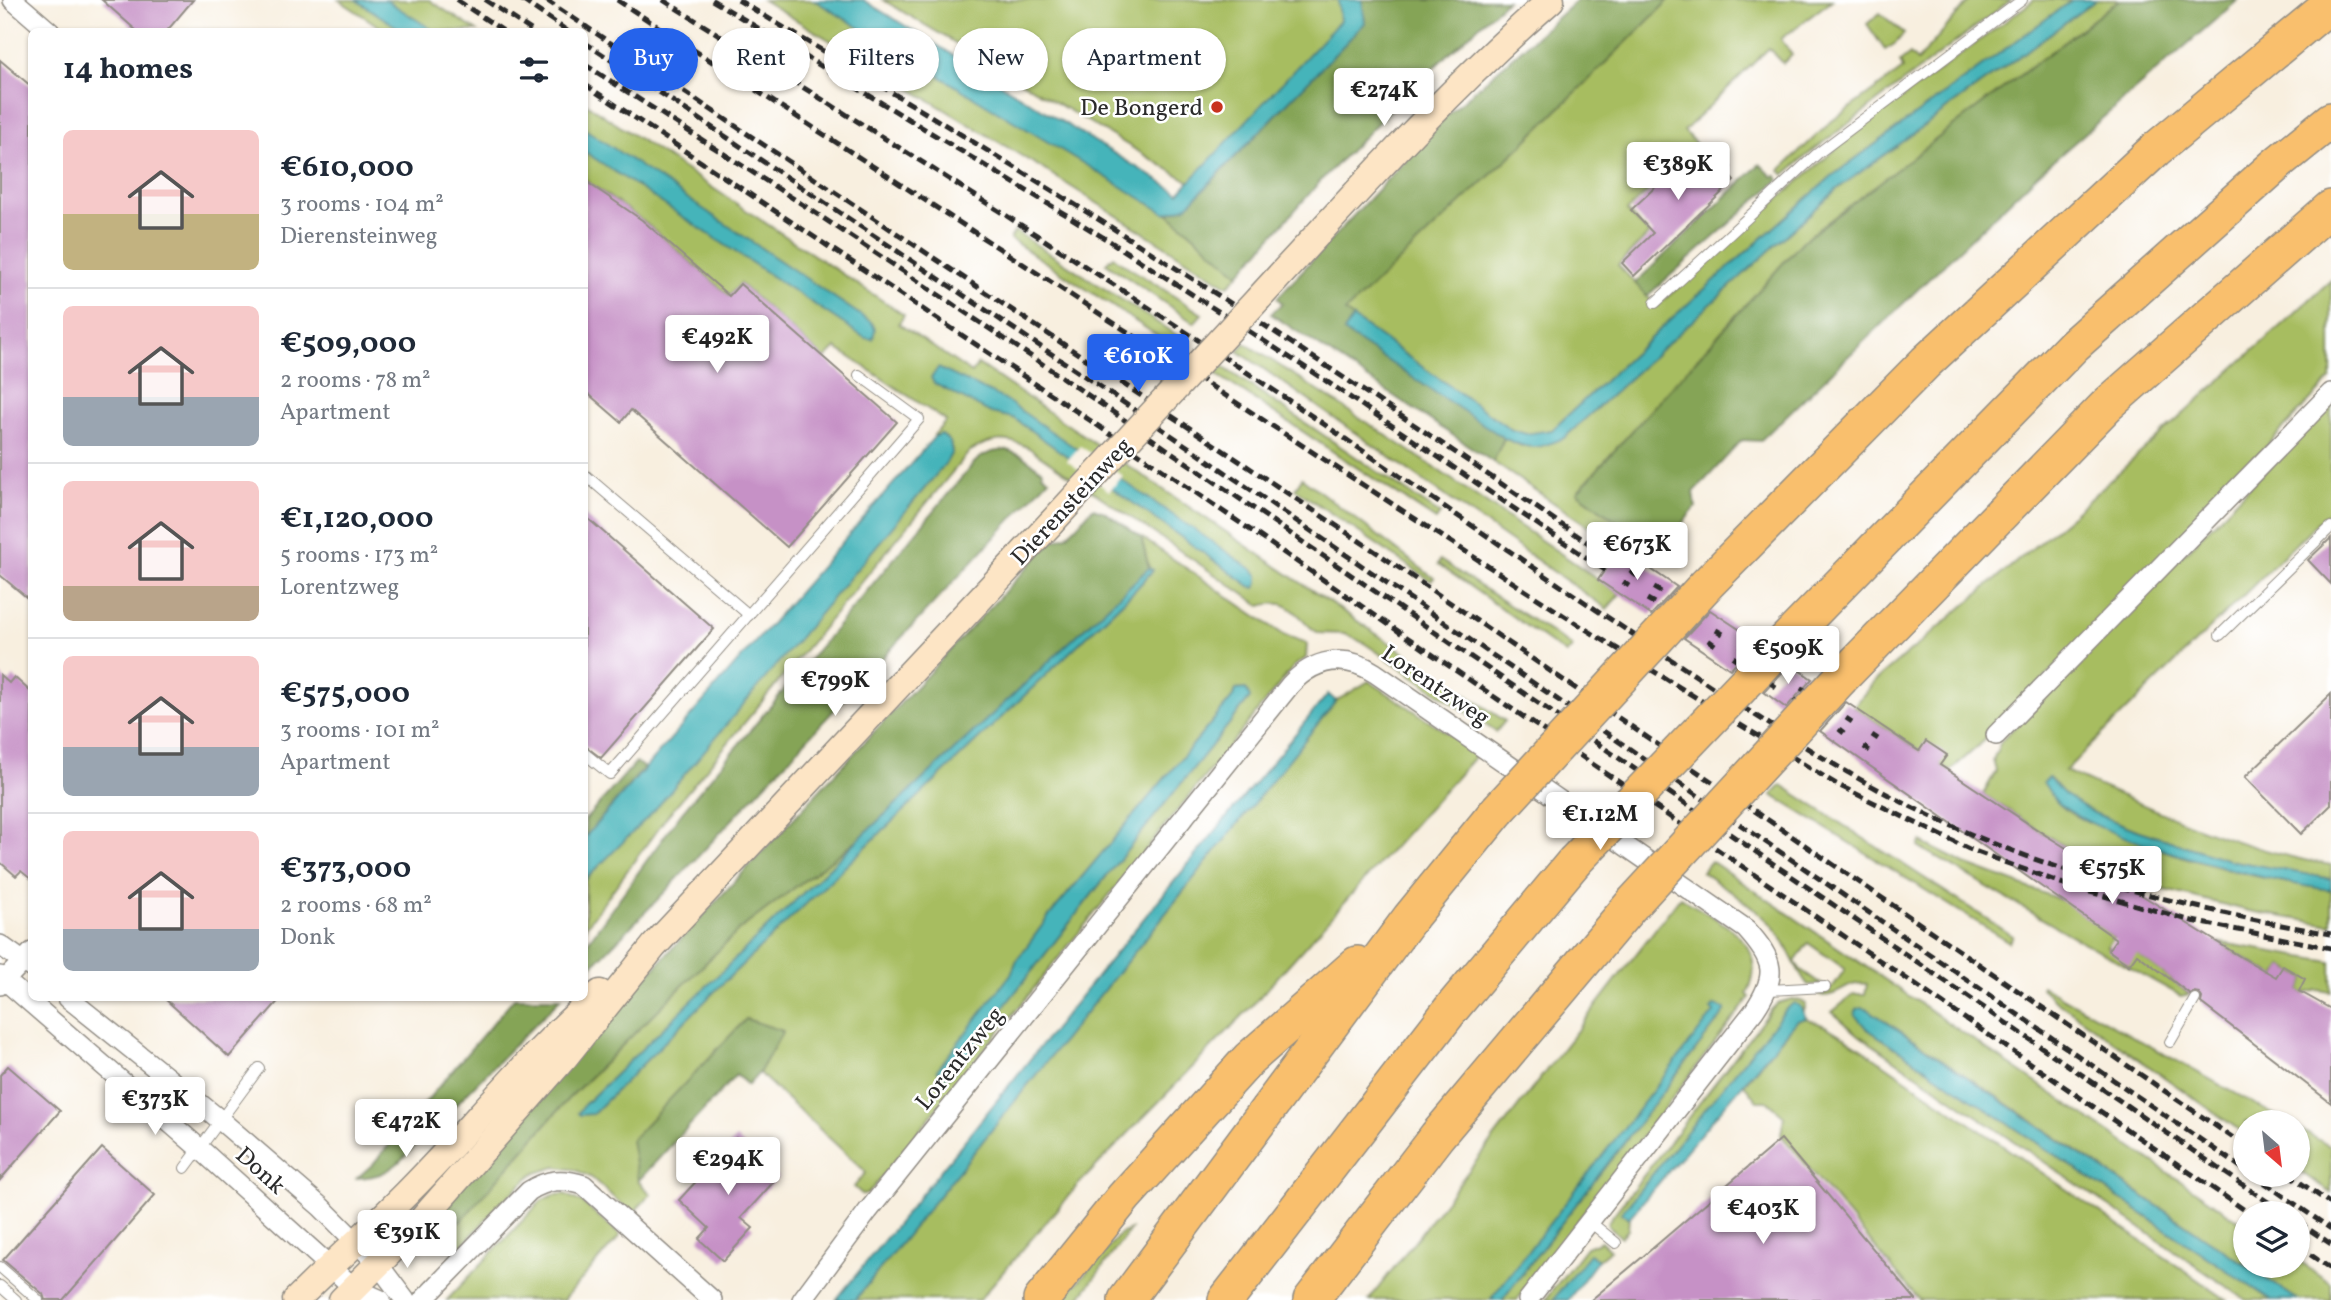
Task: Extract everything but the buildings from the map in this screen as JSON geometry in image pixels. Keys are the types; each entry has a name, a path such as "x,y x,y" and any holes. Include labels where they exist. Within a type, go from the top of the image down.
{"highway":[{"path":"1126,1300 1410,918 1498,810 1706,584 1936,353 2155,150 2331,4"},
{"path":"1226,1300 1443,1019 1574,862 2074,345 2278,163 2331,120"},
{"path":"1311,1300 1437,1136 1633,903 1842,678 2108,405 2331,208"},
{"path":"1041,1300 1125,1197 1249,1059 1410,918"}],"main road":[{"name":"Dierensteinweg","path":"348,1294 419,1223 564,1058 654,946 1051,523 1384,162 1507,38 1551,0"},
{"name":"Dierensteinweg","path":"296,1300 411,1188 486,1105 565,1024 654,946"}],"street":[{"path":"13,0 45,28"},
{"path":"1996,735 2331,393"},
{"name":"Lorentzweg","path":"802,1300 868,1211 1281,696 1298,676 1318,664 1340,660 1363,666 1746,929 1767,958 1771,976 1768,990"},
{"path":"0,945 28,959"},
{"path":"2,980 28,961"},
{"name":"Donk","path":"2,980 199,1148 330,1266 348,1294"},
{"path":"1528,1300 1768,990"},
{"name":"Donk","path":"72,1001 219,1119 321,1207 378,1264"},
{"path":"423,1300 529,1191 550,1180 561,1180 584,1185 712,1300"},
{"path":"378,1264 405,1300"},
{"path":"348,1294 381,1300"}],"lane":[{"path":"1655,303 1817,154 2022,0"},
{"path":"588,756 610,774 919,419 859,375"},
{"path":"588,477 749,615"},
{"path":"2220,635 2331,527"},
{"path":"1768,990 1825,987"},
{"path":"2170,1042 2195,999"},
{"path":"185,1168 219,1119 260,1068"},
{"path":"1590,1220 1616,1243"},
{"path":"0,1267 38,1300"},
{"path":"0,1286 16,1300"}],"green space":[{"path":"339,0 429,0 472,28 381,28"},
{"path":"763,0 814,0 861,28 824,28 824,37"},
{"name":"De Bongerd","path":"883,0 1496,0 1244,214 1037,91 1048,91 1048,28 953,28 953,41 939,33 939,28 930,28"},
{"path":"1362,0 1507,0 1416,84 1325,176 1239,274 1168,213 1186,207 1365,23"},
{"path":"1577,0 1669,0 1519,148 1345,312 1353,318 1344,332 1504,438 1493,462 1271,314 1282,303 1277,298 1446,116"},
{"path":"1669,0 1832,0 1781,39 1792,55 1783,63 1769,48 1684,131 1697,145 1627,211 1649,234 1618,265 1657,306 1847,139 2034,0 2072,0 1832,176 1670,320 1552,430 1526,434 1512,430 1344,312 1519,148"},
{"path":"1970,0 2011,0 1784,175 1780,170 1832,121 1903,69 1900,62 1910,54 1917,61"},
{"path":"2096,0 2119,0 1803,241 1577,492 1659,552 1646,566 1626,552 1631,544 1602,525 1597,532 1493,462 1504,438 1521,446 1564,438 1836,190"},
{"path":"2119,0 2238,0 2037,175 1760,441 1742,440 1694,492 1696,507 1659,552 1577,492 1803,241"},
{"path":"1880,13 1904,33 1896,43 1885,50 1867,24"},
{"path":"939,75 953,84 953,91 965,91 1168,213 1239,274 1228,286 914,91 939,91"},
{"path":"588,105 904,315 899,324 972,373 978,364 1505,721 1496,732 1364,643 1345,634 1317,633 1287,606 1261,606 1029,448 1013,442 991,442 969,452 668,815 588,924 588,877 653,811 946,463 952,451 946,438 934,435 946,421 836,348 825,359 740,284 729,296 642,220 588,182"},
{"path":"1760,164 1779,180 1647,296 1635,283"},
{"path":"1015,231 1181,338 1173,346 1010,239"},
{"path":"1113,256 1202,314 1194,323 1106,263"},
{"path":"2331,280 2331,379 1985,740 1950,771 1853,707 1875,681 2073,514"},
{"path":"1245,343 1620,594 1607,609 1238,351"},
{"path":"1223,367 1440,514 1436,520 1216,374"},
{"path":"2331,403 2331,509 2065,771 2229,839 2331,865 2331,879 2229,860 2139,831 2094,813 2064,794 2049,777 2057,802 2096,825 2218,867 2331,890 2331,925 2249,911 2110,876 1983,794 1996,771 1993,760 2001,741"},
{"path":"1007,450 1022,456 1043,471 1042,474 1049,479 665,892 588,970 588,942 681,813 974,463 997,451"},
{"path":"1302,478 1434,578 1431,581 1295,489"},
{"path":"1093,508 1105,512 1141,537 1149,568 861,837 739,930 567,1100 460,1222 440,1209 666,955 1052,541 1067,536"},
{"path":"1141,537 1284,635 1307,643 1306,658 1294,666 868,1194 863,1195 854,1187 866,1172 759,1073 783,1031 746,1019 638,1181 651,1194 632,1214 592,1178 576,1170 556,1167 533,1174 504,1200 457,1251 428,1226 440,1209 460,1222 567,1100 739,930 861,837 584,1105 593,1114 722,984 1135,590 1153,570 1149,568","holes":["1246,689 1250,698 949,1076 942,1075 938,1069 1012,974 1017,960 1049,916 1233,697 1236,690"]},
{"path":"1440,560 1573,647 1566,654 1438,564"},
{"path":"1369,681 1478,753 1248,1010 1077,1186 979,1300 855,1300 1336,701"},
{"path":"636,762 644,768 588,833 588,817"},
{"path":"1782,785 2013,936 2009,942 1772,795"},
{"path":"1921,842 1965,864 2064,901 2114,937 2107,946 2126,961 2134,951 2190,994 2181,996 2070,935 1919,847"},
{"path":"1711,861 2233,1217 2233,1257 1869,1010 1866,1028 2233,1274 2233,1278 2238,1278 2271,1300 2246,1300 1860,1036 1832,1012 1854,994 1865,994 1867,984 1853,985 1831,995 1816,994 1830,991 1845,969 1808,943 1795,962 1801,970 1821,984 1808,985 1771,924 1743,900 1702,872"},
{"path":"1680,897 1725,925 1738,935 1747,947 1753,960 1753,976 1747,994 1750,997 1517,1300 1502,1300 1725,1012 1714,1006 1715,1012 1490,1300 1369,1300"},
{"path":"2217,942 2331,962 2331,992 2318,990 2304,994 2299,991 2305,979 2283,966 2276,977"},
{"path":"2042,986 2265,1110 2233,1110 2233,1126 2041,988"},
{"path":"1791,999 1801,1000 1806,1004 1804,1011 1800,1006 1621,1214 1629,1218 1628,1230 1621,1237 1607,1223 1771,1010 1778,1003"},
{"path":"511,1001 558,1001 398,1163 379,1174 357,1178 373,1164"},
{"path":"1806,1018 1855,1044 2227,1300 1919,1300 1781,1135 1784,1116 1767,1101 1757,1101 1744,1084 1796,1021"},
{"path":"746,1019 783,1031 759,1073 748,1085 736,1075 638,1181 631,1140"},
{"path":"2310,1135 2331,1147 2331,1193 2310,1178"},
{"path":"565,1194 583,1203 620,1235 563,1300 447,1300 542,1200"},
{"path":"1130,1230 1078,1300 1062,1300 1120,1234"},
{"path":"1601,1241 1610,1250 1598,1260 1589,1254 1553,1300 1545,1300 1586,1247"},
{"path":"2310,1269 2331,1283 2331,1300 2298,1300 2265,1278 2310,1278"}],"water":[{"path":"356,0 386,0 429,28 398,28"},
{"path":"814,0 863,0 909,28 860,28"},
{"path":"1338,0 1362,0 1365,23 1186,207 1165,213 964,91 1012,91 1179,193 1340,21"},
{"path":"2072,0 2096,0 1836,190 1564,438 1528,447 1504,438 1344,332 1353,318 1512,430 1526,434 1552,430 1670,320 1832,176"},
{"path":"939,46 953,55 953,84 939,76"},
{"path":"588,131 872,323 875,329 873,339 865,338 588,154"},
{"path":"938,368 1004,399 1253,570 1258,575 1255,588 1013,418 991,413 935,384 931,378"},
{"path":"941,434 950,442 952,452 946,463 653,812 588,877 588,834 935,436"},
{"path":"1149,568 1153,570 1135,590 722,984 593,1114 578,1113 861,837"},
{"path":"1246,689 1250,698 949,1077 942,1075 937,1070 1011,974 1017,960 1049,916 1233,697 1236,690"},
{"path":"1328,694 1336,701 855,1300 836,1300 1131,934"},
{"path":"2048,777 2064,794 2094,813 2139,831 2229,860 2331,879 2331,890 2287,883 2222,867 2106,830 2059,804 2043,782"},
{"path":"1794,1003 1800,1006 1806,1018 1796,1021 1629,1218 1621,1213 1787,1008"},
{"path":"1714,1006 1725,1009 1725,1012 1502,1300 1490,1300 1714,1012 1711,1009"},
{"path":"1857,1009 1869,1010 2233,1257 2233,1274 1866,1028 1855,1015"},
{"path":"1589,1254 1598,1260 1568,1300 1553,1300"},
{"path":"2238,1278 2265,1278 2298,1300 2271,1300"}],"pier":[{"path":"1080,446 1123,476 1109,491 1067,461"}],"railway":[{"path":"457,0 499,28"},
{"path":"485,0 528,28"},
{"path":"522,0 563,28"},
{"path":"546,0 1376,552 2233,1138"},
{"path":"617,0 1574,622 1836,784 1969,849 2069,886 2192,921 2331,948"},
{"path":"663,0 1083,265 1715,689 1874,787 1907,805 1988,841 2084,876 2231,915 2331,934"},
{"path":"712,0 1111,242 1323,379 1605,570"},
{"path":"738,0 1185,274 1612,559"},
{"path":"588,45 1092,381 2233,1162"},
{"path":"588,67 805,206 1044,365 2266,1201"},
{"path":"588,87 1091,421 2233,1202"},
{"path":"1630,571 1637,576"},
{"path":"1623,582 1629,586"},
{"path":"1654,588 1661,592"},
{"path":"1647,599 1654,603"},
{"path":"1691,613 1698,617"},
{"path":"1672,615 1678,620"},
{"path":"1716,630 1723,634"},
{"path":"1708,640 1715,645"},
{"path":"1740,646 1747,651"},
{"path":"1733,657 1740,662"},
{"path":"1765,663 1771,668"},
{"path":"1769,682 1776,687"},
{"path":"1801,688 1808,692"},
{"path":"1794,699 1800,703"},
{"path":"1827,705 1834,710"},
{"path":"1819,716 1826,721"},
{"path":"1846,718 1852,722"},
{"path":"1839,729 1844,733"},
{"path":"1872,735 1878,739"},
{"path":"1864,747 1870,751"},
{"path":"2271,1187 2331,1229"},
{"path":"2307,1187 2331,1204"},
{"path":"2310,1230 2331,1244"},
{"path":"2310,1254 2331,1269"}],"place":[{"name":"De Bongerd","path":"1217,107"}]}
